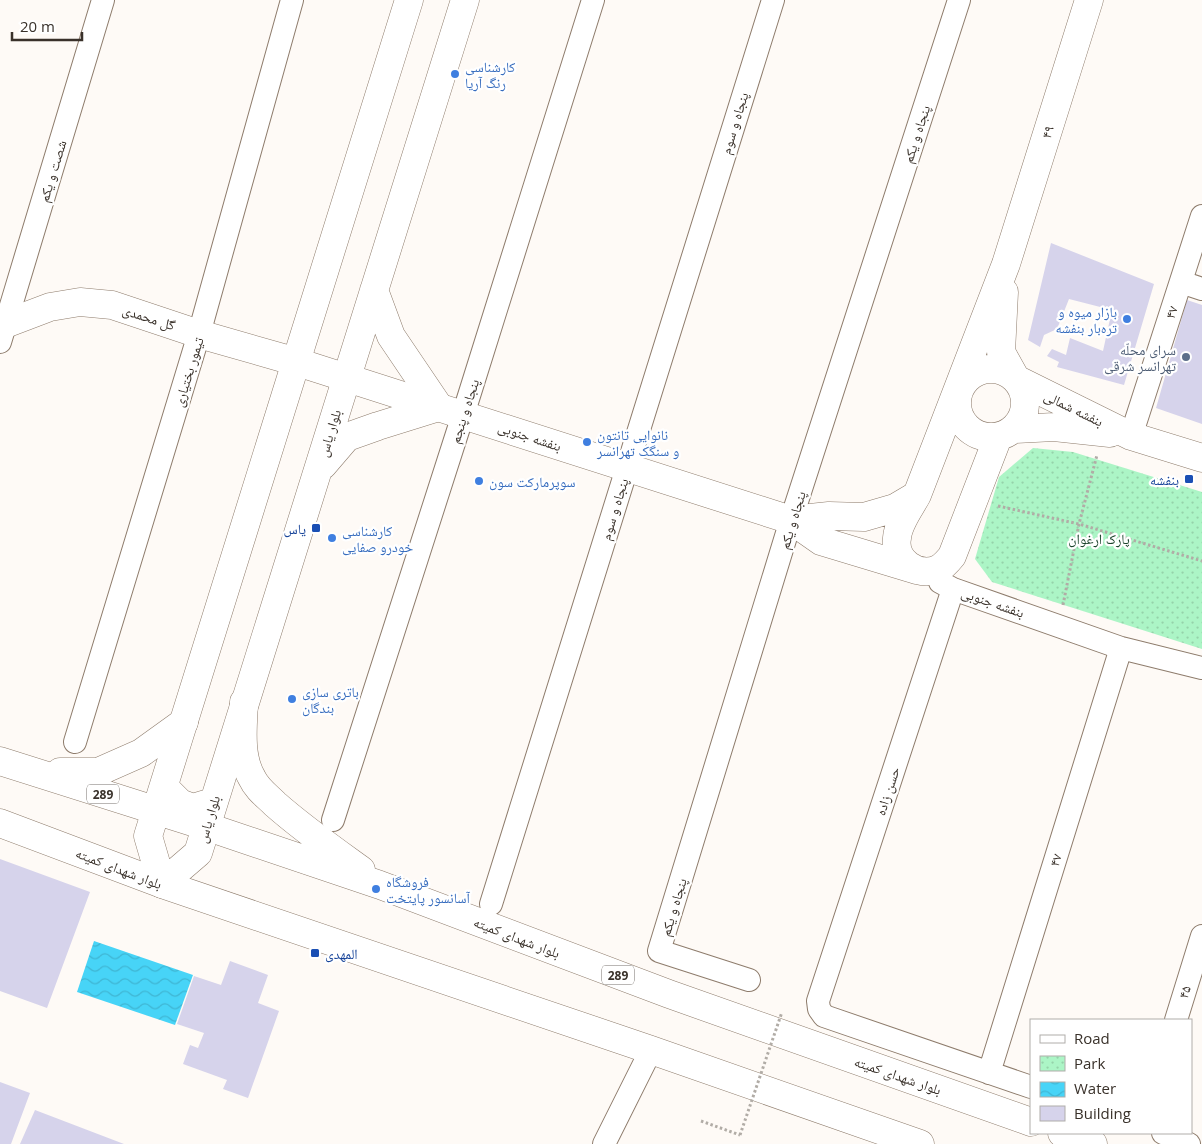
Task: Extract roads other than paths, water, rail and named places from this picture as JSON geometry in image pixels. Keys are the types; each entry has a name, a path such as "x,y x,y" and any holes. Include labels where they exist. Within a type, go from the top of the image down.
{"main road":[{"path":"162,884 148,836 409,0"},
{"name":"بلوار یاس","path":"162,884 198,853 465,0"},
{"name":"۴۹","path":"1006,264 1089,0"},
{"path":"1006,264 1000,352 1025,395 1024,414 1006,433 973,500 952,556 946,564 937,569 927,572 917,570 908,566 901,558 896,538 917,495 1006,264"},
{"path":"317,471 347,437 378,426 451,411 391,336 374,290"},
{"name":"گل محمدی","path":"2,330 50,307 80,302 112,305 200,334 297,362"},
{"name":"بنفشه جنوبی","path":"297,362 791,520 821,541 917,570"},
{"path":"1006,433 980,437 965,427 956,411 957,393 967,377 983,369 1001,370 1016,379"},
{"name":"بنفشه شمالی","path":"1016,379 1131,436"},
{"name":"بنفشه شمالی","path":"1006,433 1054,427 1103,432 1131,436 1202,458"},
{"name":"بنفشه جنوبی","path":"791,520 829,516 864,517 896,508 917,495"},
{"path":"244,702 242,737 251,778 261,791 288,815 380,885"},
{"path":"35,772 98,772 141,753 184,722"},
{"name":"بلوار شهدای کمیته","path":"0,761 35,772 160,799 209,814 380,885 669,994 1030,1122"},
{"name":"بلوار شهدای کمیته","path":"0,823 162,884 651,1050 920,1144"},
{"path":"1065,1134 1093,1144"}],"street":[{"name":"شصت و یکم","path":"2,330 103,0"},
{"name":"تیمور بختیاری","path":"75,742 200,334 292,0"},
{"name":"پنجاه و پنجم","path":"333,820 451,411 593,0"},
{"name":"پنجاه و سوم","path":"491,904 773,0"},
{"name":"پنجاه و یکم","path":"749,980 659,951 791,520 959,0"},
{"name":"۴۷","path":"1131,436 1202,216"},
{"path":"1181,282 1202,289"},
{"name":"بنفشه جنوبی","path":"917,570 953,588 1121,648 1202,668"},
{"name":"حسن زاده","path":"953,588 818,1002 819,1009 824,1016 989,1073"},
{"name":"۴۷","path":"989,1073 1121,648"},
{"name":"۴۵","path":"1176,1019 1202,936"},
{"path":"604,1144 651,1050"},
{"path":"989,1073 1030,1087"},
{"path":"1165,1134 1190,1144"}],"water":[{"path":"94,941 193,975 175,1025 77,992"}],"place":[{"name":"کارشناسی رنگ آریا","path":"455,74"},
{"name":"بازار میوه و تره‌بار بنفشه","path":"1127,319"},
{"name":"سرای محلّه تهرانسر شرقی","path":"1186,357"},
{"name":"نانوایی تانتون و سنگک تهرانسر","path":"587,442"},
{"name":"بنفشه","path":"1189,479"},
{"name":"سوپرمارکت سون","path":"479,481"},
{"name":"یاس","path":"316,528"},
{"name":"کارشناسی خودرو صفایی","path":"332,538"},
{"name":"باتری سازی بندگان","path":"292,699"},
{"name":"فروشگاه آسانسور پایتخت","path":"376,889"},
{"name":"المهدی","path":"315,953"}],"park label":[{"name":"پارک ارغوان","path":"1099,538"}]}
